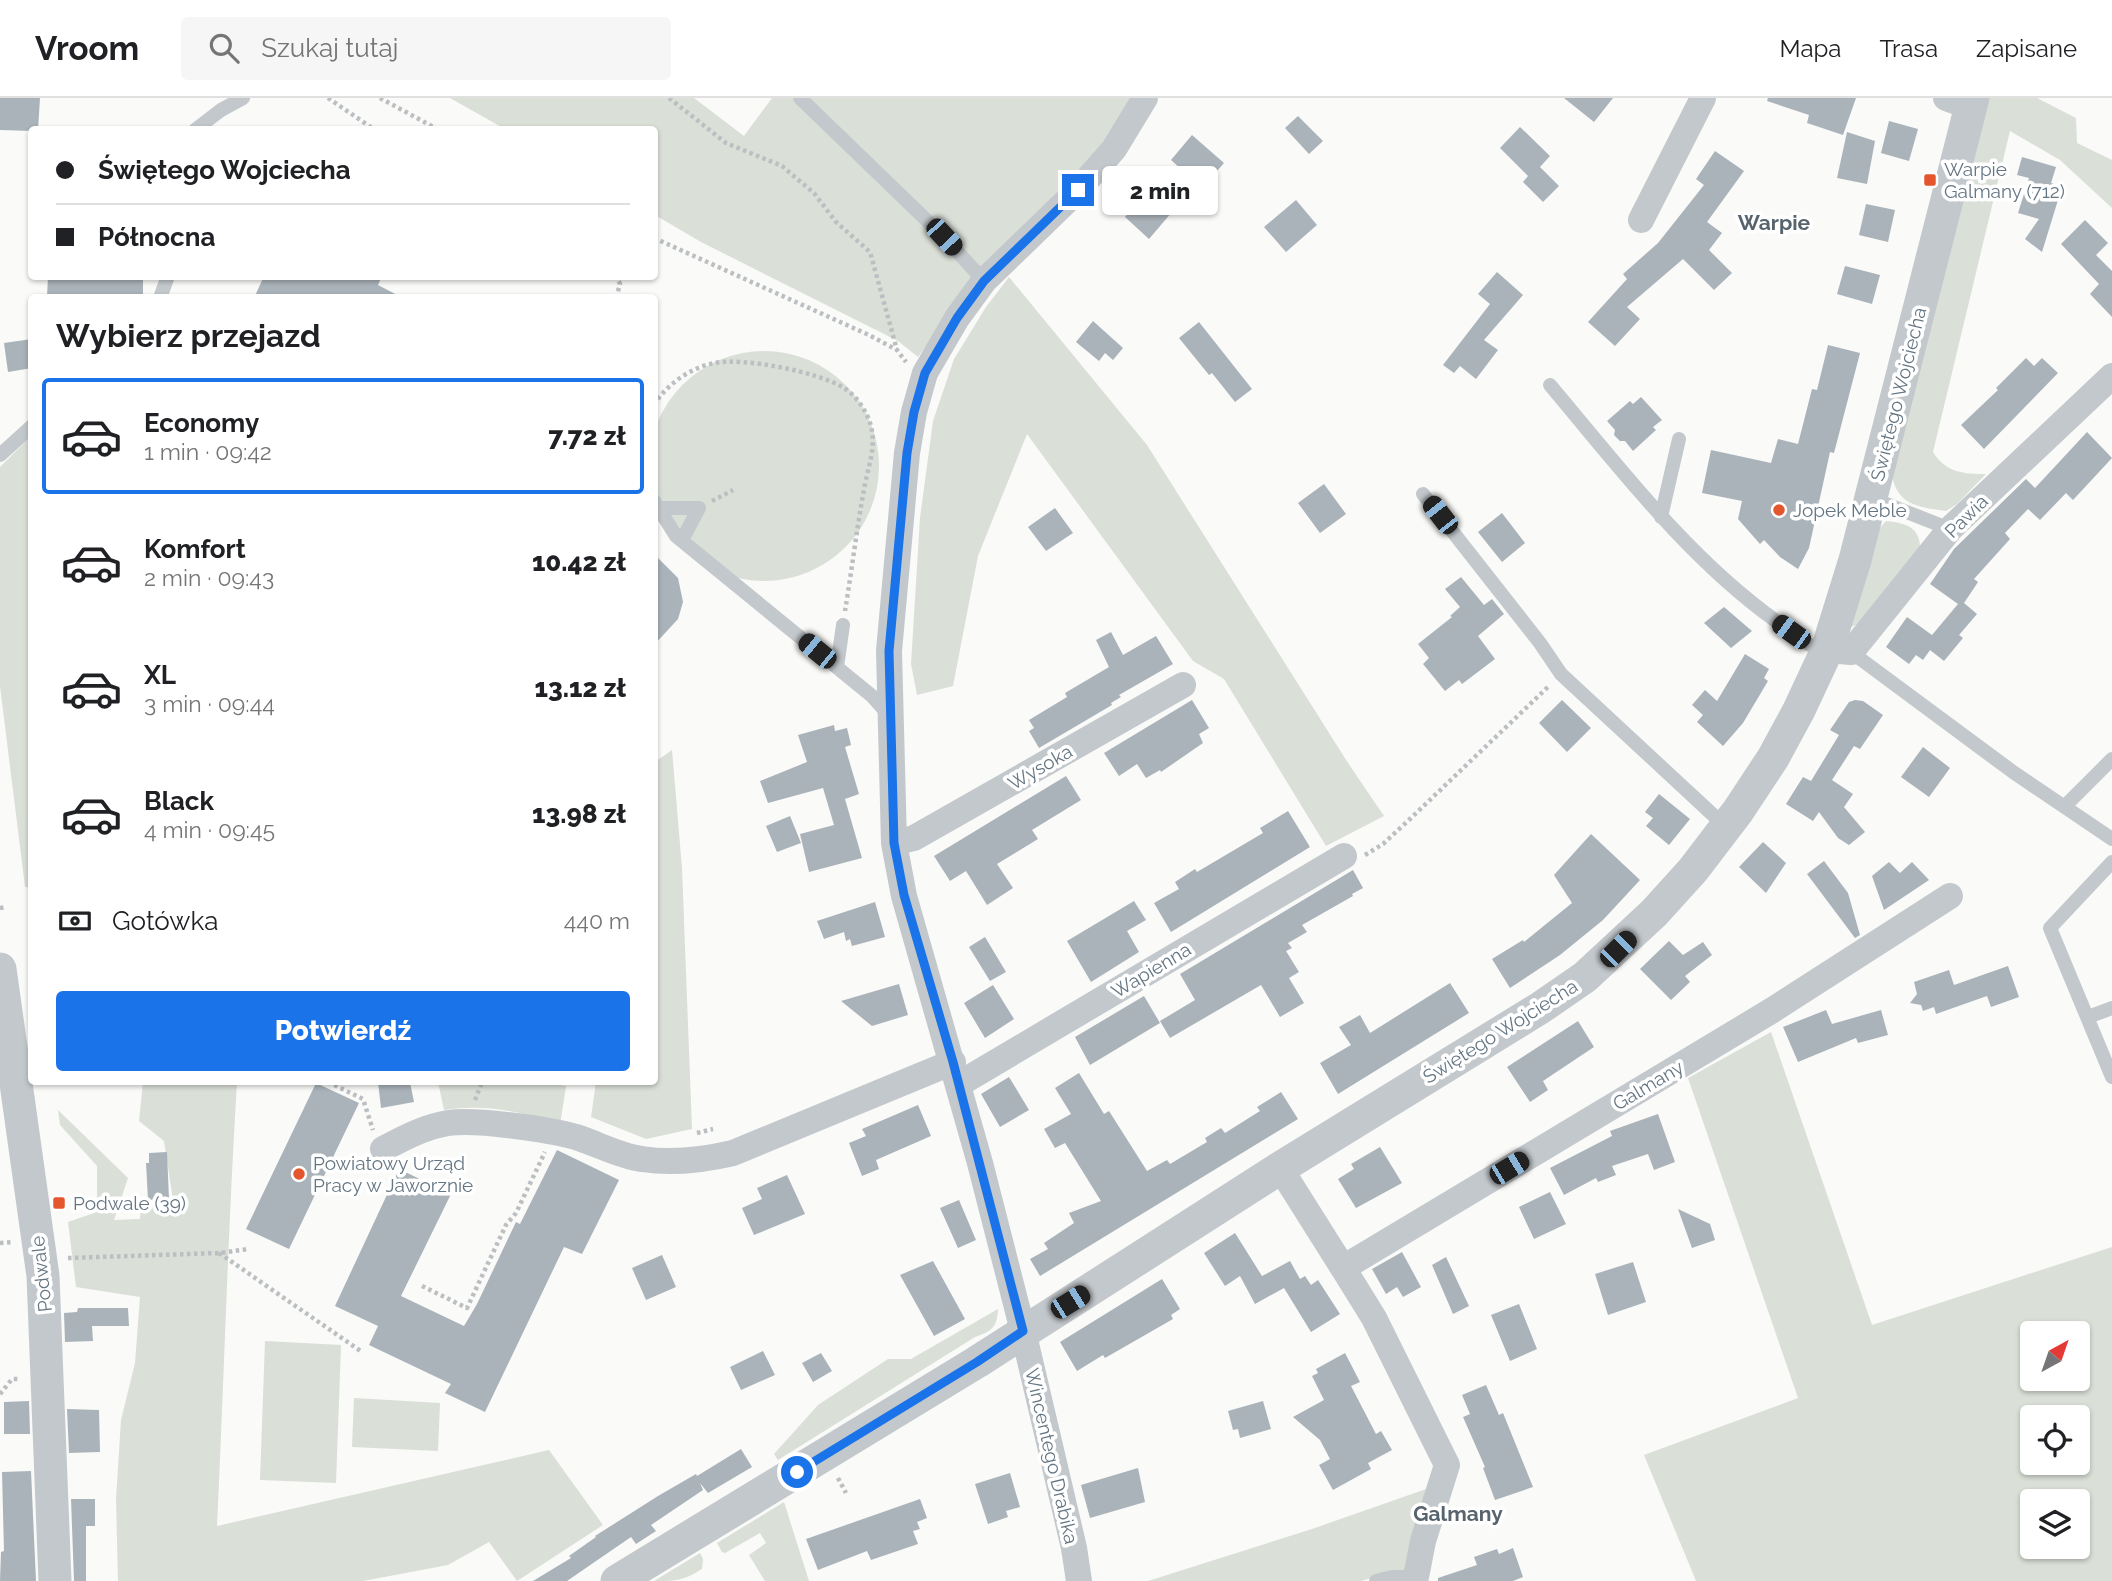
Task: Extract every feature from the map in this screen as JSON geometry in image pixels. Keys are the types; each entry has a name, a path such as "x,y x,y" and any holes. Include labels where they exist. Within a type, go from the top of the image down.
{"street":[{"name":"Wincentego Drabika","path":"1079,1581 1074,1548 1023,1331 956,1073 904,895 894,843 889,651 903,491 914,412 925,373 957,318 984,281 1078,190 1114,149 1145,98"},
{"path":"1641,220 1703,98"},
{"name":"Świętego Wojciecha","path":"617,1581 966,1369 1280,1168 1541,1009 1586,977 1654,913 1693,870 1725,827 1773,758 1799,710 1839,651 1846,593 1871,498 1963,101"},
{"name":"Pawia","path":"1839,651 1950,529 2112,376"},
{"name":"Wysoka","path":"894,843 914,838 1183,685"},
{"name":"Wapienna","path":"383,1149 412,1133 449,1123 475,1123 545,1130 640,1159 702,1160 733,1153 956,1073 1343,856"},
{"name":"Galmany","path":"1343,1268 1771,1011 1950,895"},
{"name":"Podwale","path":"0,969 43,1276 55,1581"},
{"path":"1280,1168 1374,1318 1447,1465 1423,1541 1416,1579"}],"lane":[{"path":"200,126 220,110 243,98"},
{"path":"800,98 944,237 984,281"},
{"path":"1550,385 1661,517 1750,602 1812,648 1839,651 2112,839"},
{"path":"0,454 28,430"},
{"path":"1661,517 1679,439"},
{"path":"1423,494 1540,642 1561,674 1725,827"},
{"path":"1871,498 1950,529"},
{"path":"658,505 699,508 682,540"},
{"path":"658,508 676,536 872,696 892,717"},
{"path":"837,667 843,625"},
{"path":"2065,806 2112,760"},
{"path":"2112,862 2050,928 2112,1077"},
{"path":"2088,1017 2112,1008"},
{"path":"1376,1581 1392,1577 1416,1579"}],"path":[{"path":"328,98 368,126"},
{"path":"380,98 432,126"},
{"path":"669,98 726,143 782,166 814,193 836,222 870,252 897,350 908,364 925,373"},
{"path":"658,241 897,350"},
{"path":"658,400 670,386 691,370 716,363 746,362 806,373 831,381 846,389 865,410 872,429 873,458 866,482 843,625"},
{"path":"1343,856 1350,863 1383,844 1561,674"},
{"path":"334,1085 363,1099 373,1132 383,1149"},
{"path":"474,1106 481,1085"},
{"path":"73,1258 249,1249"},
{"path":"219,1252 362,1352"},
{"path":"0,1394 12,1379"}],"shaded area":[{"path":"450,98 694,98 744,136 772,98 1136,98 1102,155 969,288 918,357 898,341 701,242 658,217 658,126 500,126"},
{"path":"1987,98 2037,98 2076,118 2077,143 2112,160 2112,208 2060,160 2010,131 1933,452 1944,464 1956,471 1986,474 1957,504 1946,511 1908,502 1897,490 1891,469"},
{"path":"1009,277 1147,445 1384,816 1326,846 1224,679 1193,661 1027,434 978,556 953,686 917,695 911,664 920,518 933,421 954,359 986,307"},
{"path":"741,353 787,353 808,359 828,370 846,384 866,412 879,455 877,489 871,510 860,530 846,548 828,562 808,573 787,579 753,581 710,568 682,548 658,512 658,420 662,412 682,384 700,370 720,359"},
{"path":"28,439 28,888 25,887 0,686 0,467"},
{"path":"1886,521 1914,530 1920,546 1856,625 1851,627 1877,531"},
{"path":"672,750 682,868 692,1129 646,1139 591,1117 596,1085 658,1085 658,760"},
{"path":"1771,1032 1872,1325 2112,1247 2112,1581 1696,1581 1644,1455 1798,1398 1688,1078"},
{"path":"143,1085 237,1085 217,1526 549,1450 603,1525 517,1581 489,1542 448,1565 363,1581 118,1581 116,1499 121,1420 135,1363 140,1297 76,1287 68,1222 97,1212 97,1166 60,1125 58,1110 128,1178 114,1220 140,1219 141,1206 173,1200 164,1141 139,1121"},
{"path":"439,1085 566,1086 560,1125 503,1110 444,1110"},
{"path":"998,1309 995,1325 989,1331 975,1337 778,1460 774,1454 818,1405 888,1359 911,1359"},
{"path":"265,1341 341,1345 336,1483 260,1480"},
{"path":"354,1398 440,1403 438,1451 352,1447"},
{"path":"1429,1488 1408,1572 1392,1572 1361,1581 1148,1581 1312,1529"},
{"path":"784,1502 809,1581 765,1581 749,1555 766,1543 760,1533 725,1553 717,1543"},
{"path":"700,1553 703,1559 702,1569 679,1580 654,1581"}],"building":[{"path":"0,98 40,98 38,126 28,126 28,131 0,130"},
{"path":"1564,98 1613,98 1594,122"},
{"path":"1768,98 1856,98 1843,135 1807,123 1809,115 1767,101"},
{"path":"1298,116 1323,141 1309,154 1285,128"},
{"path":"1889,121 1918,129 1909,161 1881,153"},
{"path":"1520,127 1550,156 1540,167 1559,186 1543,202 1523,182 1528,176 1500,148"},
{"path":"1847,132 1875,141 1867,184 1837,178"},
{"path":"1192,135 1224,163 1202,188 1171,160"},
{"path":"1715,151 1744,171 1707,222 1722,233 1709,250 1732,273 1714,290 1683,259 1627,307 1640,319 1615,346 1588,322 1627,279 1623,274 1658,243 1704,185 1696,179"},
{"path":"2022,157 2056,167 2051,183 2062,187 2042,252 2025,239 2039,219 2018,213 2029,178 2017,175"},
{"path":"1148,190 1172,212 1149,239 1125,217"},
{"path":"1296,200 1317,225 1286,252 1264,227"},
{"path":"1866,204 1895,210 1888,242 1859,235"},
{"path":"2085,220 2108,243 2096,255 2112,271 2112,317 2090,294 2099,284 2061,244"},
{"path":"1845,266 1880,275 1872,304 1837,294"},
{"path":"1497,272 1523,295 1484,340 1498,350 1476,379 1460,366 1454,373 1443,365 1490,304 1478,294"},
{"path":"48,280 143,280 143,294 47,294"},
{"path":"262,280 380,280 378,285 395,294 256,294"},
{"path":"1093,321 1123,348 1113,360 1105,353 1099,361 1076,342"},
{"path":"1199,322 1252,389 1235,402 1179,338"},
{"path":"28,340 28,369 8,372 4,343"},
{"path":"1828,345 1860,353 1834,453 1830,452 1809,548 1798,569 1780,557 1764,540 1760,544 1738,519 1742,501 1702,493 1711,450 1771,463 1778,439 1798,444 1812,389 1817,390"},
{"path":"2026,358 2034,366 2042,358 2058,373 1984,449 1961,425 1998,390 1996,388"},
{"path":"1641,397 1662,420 1653,427 1656,430 1633,451 1625,441 1620,441 1614,435 1615,430 1607,421 1630,401 1633,404"},
{"path":"2087,432 2112,458 2073,500 2066,493 2040,520 2028,509 2005,533 2010,539 1974,579 1978,582 1964,603 1977,614 1959,635 1963,638 1944,661 1930,650 1923,660 1916,655 1909,664 1886,647 1907,617 1932,635 1958,604 1930,584 1954,549 2026,479 2035,488"},
{"path":"1324,484 1346,514 1320,533 1298,503"},
{"path":"1055,508 1073,533 1046,551 1028,527"},
{"path":"1502,513 1525,543 1502,562 1478,532"},
{"path":"658,558 678,578 683,602 678,619 658,641"},
{"path":"1461,577 1484,605 1492,599 1504,614 1478,636 1495,659 1462,684 1459,680 1445,691 1423,664 1429,658 1418,644 1452,617 1450,616 1460,607 1445,589"},
{"path":"1724,607 1752,631 1731,648 1704,623"},
{"path":"1111,632 1123,655 1156,636 1173,664 1119,695 1121,697 1111,703 1112,705 1039,748 1029,731 1034,728 1029,720 1067,697 1065,693 1109,667 1096,640"},
{"path":"1745,654 1769,669 1764,678 1768,681 1743,723 1723,746 1697,722 1703,715 1692,705 1705,690 1717,701"},
{"path":"1192,700 1209,728 1199,734 1203,743 1161,772 1160,770 1146,778 1137,764 1119,776 1104,753"},
{"path":"1562,700 1591,728 1567,752 1539,723"},
{"path":"1863,701 1883,715 1860,749 1854,746 1832,780 1853,794 1844,807 1865,832 1849,845 1838,838 1819,812 1813,821 1786,804 1803,777 1811,781 1839,735 1830,730 1849,702"},
{"path":"834,725 835,731 847,728 851,745 845,747 859,794 845,799 862,858 809,872 800,834 834,825 823,788 768,803 760,781 807,762 798,735"},
{"path":"1923,747 1950,768 1929,797 1901,777"},
{"path":"1066,776 1081,800 1032,830 1038,839 997,864 1013,888 987,905 966,871 950,881 934,856"},
{"path":"1659,794 1690,819 1669,845 1646,826 1653,818 1645,812"},
{"path":"1288,811 1310,847 1171,932 1154,903 1179,889 1175,882 1263,833 1260,828"},
{"path":"790,816 801,843 777,852 766,826"},
{"path":"1591,834 1640,880 1603,920 1560,955 1510,988 1492,959 1523,940 1524,942 1572,903 1554,875"},
{"path":"1763,842 1786,863 1766,893 1739,867"},
{"path":"1824,861 1848,893 1860,935 1855,938 1807,874"},
{"path":"1889,862 1900,873 1912,862 1929,880 1884,910 1872,876"},
{"path":"1353,870 1363,888 1302,925 1307,932 1288,943 1292,948 1286,951 1299,972 1289,978 1304,1003 1280,1017 1261,985 1170,1038 1160,1021 1195,1000 1180,974"},
{"path":"1134,901 1146,920 1127,931 1139,952 1091,982 1067,941"},
{"path":"875,902 885,937 852,946 850,939 846,941 844,932 824,939 817,921"},
{"path":"985,937 1006,972 990,981 969,947"},
{"path":"1669,941 1683,955 1703,942 1712,955 1685,976 1690,982 1671,1000 1640,969"},
{"path":"2008,966 2019,997 1991,1007 1987,996 1936,1014 1934,1007 1923,1011 1921,1005 1910,1003 1917,994 1914,982 1949,970 1954,985"},
{"path":"1450,983 1469,1013 1338,1094 1320,1063 1351,1045 1339,1027 1360,1015 1370,1033"},
{"path":"899,984 908,1015 872,1026 841,1001"},
{"path":"993,985 1014,1019 985,1038 964,1003"},
{"path":"1144,996 1160,1023 1090,1065 1075,1037"},
{"path":"1826,1010 1832,1024 1881,1010 1888,1035 1858,1043 1856,1038 1798,1062 1783,1027"},
{"path":"1578,1021 1594,1047 1543,1081 1548,1090 1530,1102 1507,1067"},
{"path":"1079,1073 1104,1114 1109,1111 1147,1171 1167,1160 1170,1164 1207,1142 1205,1138 1221,1128 1225,1133 1260,1111 1257,1107 1281,1092 1298,1119 1040,1276 1030,1259 1048,1249 1044,1243 1074,1223 1069,1213 1101,1201 1065,1143 1055,1148 1044,1129 1071,1114 1055,1088"},
{"path":"1009,1077 1029,1110 1000,1127 981,1094"},
{"path":"315,1085 359,1103 289,1249 246,1229"},
{"path":"378,1085 411,1085 414,1102 381,1108"},
{"path":"918,1105 931,1136 876,1160 879,1169 862,1176 849,1143 866,1136 862,1129"},
{"path":"1658,1114 1675,1162 1654,1170 1648,1154 1612,1166 1616,1175 1598,1182 1596,1178 1564,1195 1550,1168 1612,1136 1610,1131"},
{"path":"1380,1147 1402,1183 1356,1208 1338,1179 1354,1169 1351,1164"},
{"path":"557,1150 619,1180 582,1254 564,1247 485,1412 445,1393 451,1384 369,1345 378,1326 335,1306 399,1169 451,1194 401,1296 464,1326 516,1222 520,1224"},
{"path":"167,1152 169,1199 148,1200 146,1163 149,1163 149,1153"},
{"path":"787,1175 805,1214 754,1235 742,1208 762,1199 757,1188"},
{"path":"1550,1192 1566,1224 1534,1239 1519,1207"},
{"path":"959,1200 976,1240 958,1248 940,1208"},
{"path":"1678,1209 1710,1224 1715,1240 1692,1248"},
{"path":"1235,1233 1262,1276 1290,1261 1300,1279 1305,1276 1311,1285 1318,1280 1340,1314 1311,1332 1284,1288 1255,1304 1240,1276 1225,1286 1204,1253"},
{"path":"1402,1252 1421,1287 1403,1297 1397,1287 1386,1294 1372,1269"},
{"path":"662,1255 676,1287 646,1300 632,1268"},
{"path":"1446,1257 1469,1306 1453,1314 1432,1265"},
{"path":"933,1261 965,1319 934,1336 900,1275"},
{"path":"1633,1262 1646,1302 1608,1315 1595,1274"},
{"path":"1162,1279 1180,1309 1171,1315 1173,1319 1077,1371 1060,1342"},
{"path":"1519,1304 1537,1349 1510,1361 1491,1315"},
{"path":"78,1308 128,1308 129,1326 92,1326 93,1341 65,1342 64,1313 77,1312"},
{"path":"763,1351 775,1375 741,1390 730,1367"},
{"path":"821,1353 832,1371 813,1382 802,1363"},
{"path":"1345,1353 1360,1382 1351,1386 1376,1434 1381,1431 1392,1450 1368,1463 1371,1469 1333,1490 1319,1465 1330,1459 1320,1440 1293,1417 1324,1400 1312,1376 1318,1373 1316,1369"},
{"path":"1486,1385 1499,1415 1503,1413 1533,1487 1495,1500 1483,1468 1485,1467 1463,1417 1470,1414 1462,1395"},
{"path":"29,1401 30,1434 4,1434 4,1402"},
{"path":"1263,1401 1271,1429 1240,1438 1238,1429 1233,1430 1228,1411"},
{"path":"67,1409 99,1410 100,1452 69,1453"},
{"path":"741,1449 752,1467 708,1493 700,1483 703,1490 651,1525 656,1531 636,1544 631,1537 567,1581 533,1581 571,1558 569,1556 595,1536 658,1496"},
{"path":"1138,1468 1145,1502 1090,1518 1081,1485"},
{"path":"31,1471 36,1581 0,1581 1,1552 4,1551 2,1472"},
{"path":"1010,1473 1020,1507 1006,1511 1008,1517 988,1524 975,1484"},
{"path":"71,1499 95,1499 95,1526 86,1526 86,1581 74,1581"},
{"path":"920,1499 927,1518 917,1522 920,1529 913,1531 918,1544 871,1560 867,1551 818,1570 806,1539"},
{"path":"1513,1548 1523,1577 1513,1581 1438,1581 1438,1578 1477,1565 1474,1557 1497,1549 1499,1554"}],"place":[{"name":"Warpie Galmany (712)","path":"1930,180"},
{"name":"Jopek Meble","path":"1779,510"},
{"name":"Powiatowy Urząd Pracy w Jaworznie","path":"299,1174"},
{"name":"Podwale (39)","path":"59,1203"}],"district":[{"name":"Warpie","path":"1774,222"},
{"name":"Galmany","path":"1458,1513"}],"route":[{"path":"797,1472 1023,1331 953,1062 904,895 894,843 889,651 907,453 914,412 925,373 957,318 984,281 1078,190"}]}
